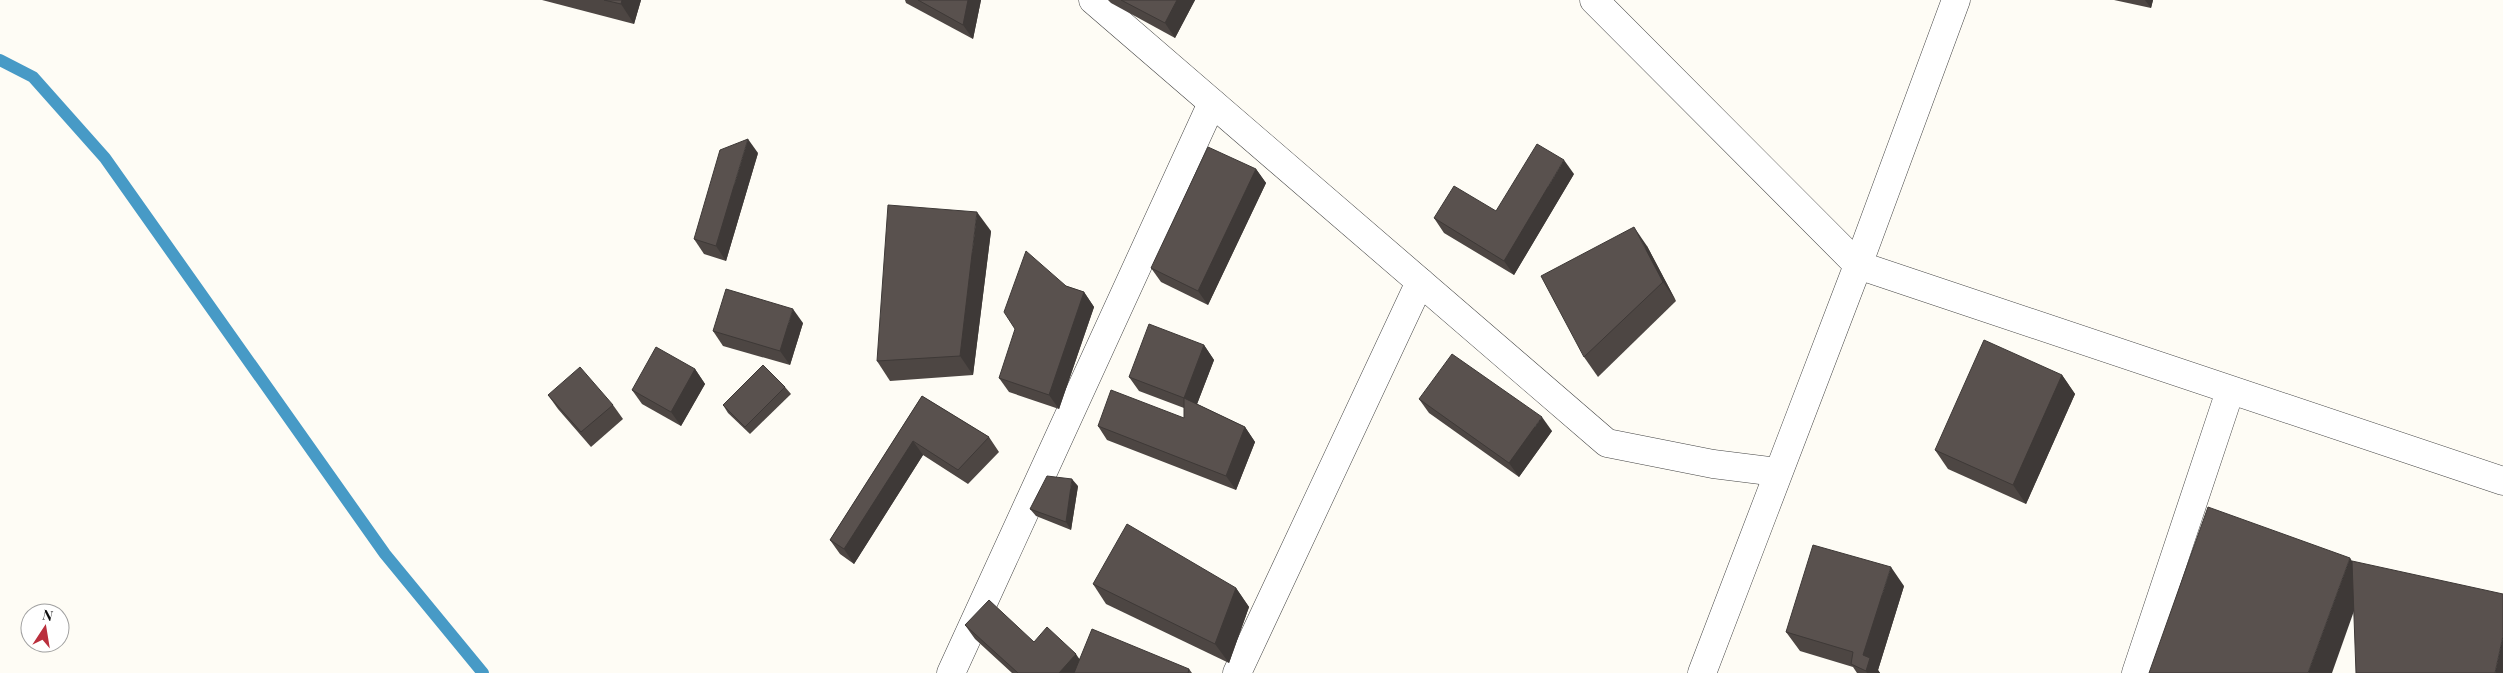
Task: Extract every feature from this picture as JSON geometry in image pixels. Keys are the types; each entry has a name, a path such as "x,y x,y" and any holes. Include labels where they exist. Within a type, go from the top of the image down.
{"street":[{"path":"1093,0 1608,443 1713,464 1778,472"},
{"path":"1594,0 1858,265 2503,481"},
{"path":"1702,673 1858,265 1956,0"},
{"path":"951,673 1212,102"},
{"path":"1237,673 1420,282"},
{"path":"2136,673 2230,391"}],"building":[{"path":"604,0 622,0 621,4"},
{"path":"918,0 968,0 963,25"},
{"path":"1121,0 1177,0 1165,23"},
{"path":"748,139 716,246 694,239 720,150"},
{"path":"1537,144 1564,160 1504,261 1434,218 1454,186 1496,211"},
{"path":"1208,147 1256,169 1198,291 1151,268"},
{"path":"888,205 977,212 960,356 877,361"},
{"path":"1634,227 1663,282 1584,357 1541,276"},
{"path":"1026,251 1066,286 1084,292 1049,395 999,378 1015,329 1004,312"},
{"path":"726,289 793,309 780,351 713,331"},
{"path":"1149,324 1204,345 1184,398 1129,377"},
{"path":"1984,340 2062,375 2013,485 1935,450"},
{"path":"656,347 695,369 671,412 632,390"},
{"path":"1452,354 1542,417 1509,463 1419,399"},
{"path":"763,365 785,387 745,427 723,405"},
{"path":"580,367 613,405 581,432 548,395"},
{"path":"1111,390 1184,418 1184,398 1245,427 1226,476 1098,426"},
{"path":"922,396 989,437 958,470 913,441 844,549 830,540"},
{"path":"1047,476 1072,479 1066,522 1030,509"},
{"path":"2208,507 2350,558 2308,673 2149,673"},
{"path":"1127,524 1236,588 1215,644 1093,584"},
{"path":"1813,545 1891,567 1863,655 1870,658 1866,671 1851,664 1853,652 1786,632"},
{"path":"2352,561 2503,594 2503,636 2495,673 2356,673"},
{"path":"989,600 1034,642 1047,627 1076,654 1059,673 1018,673 965,625"},
{"path":"1092,629 1189,669 1188,673 1074,673"}],"waterway":[{"path":"0,60 33,77 105,158 385,554 483,673"}]}
